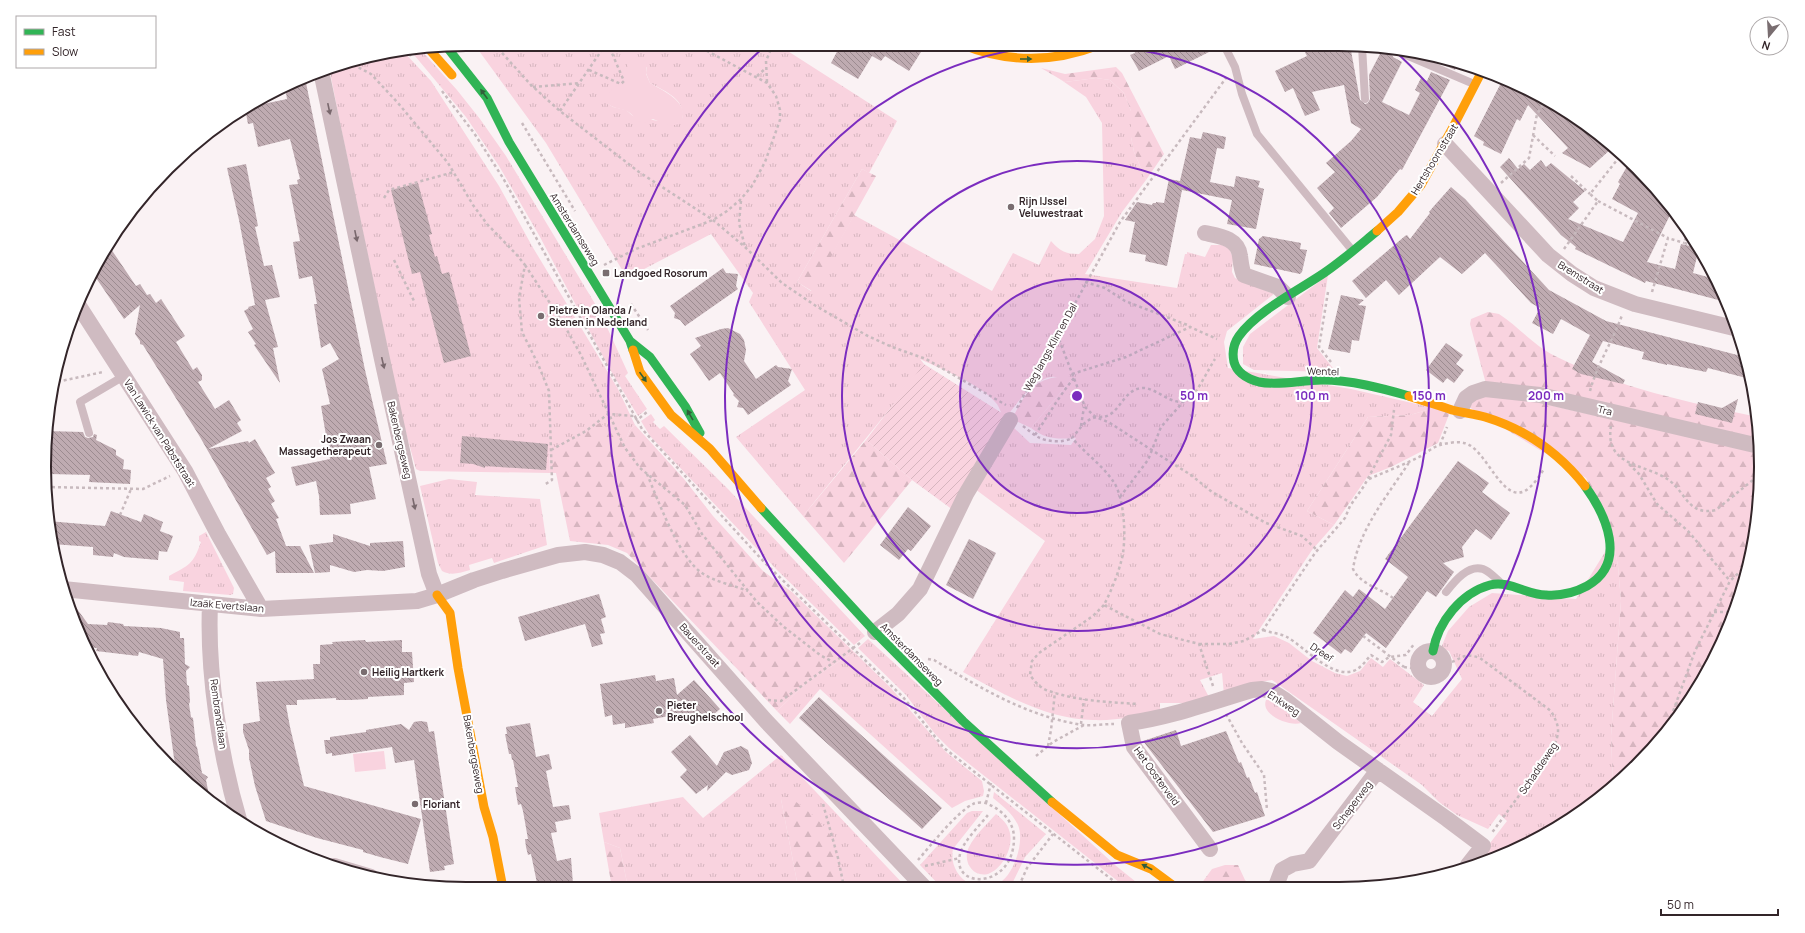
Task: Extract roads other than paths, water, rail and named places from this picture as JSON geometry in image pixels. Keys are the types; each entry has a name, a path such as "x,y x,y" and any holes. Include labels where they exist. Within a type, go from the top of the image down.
{"street":[{"path":"981,51 1019,59 1035,59 1084,51"},
{"name":"Amsterdamseweg","path":"450,52 487,98 502,129 529,176 630,340 650,357 685,406 710,449"},
{"path":"432,53 458,82"},
{"name":"Hertshoornstraat","path":"1352,251 1387,222 1417,191 1445,144 1480,76"},
{"name":"Bakenbergseweg","path":"322,77 429,574 437,595 450,613 458,668 484,807 496,850 502,882"},
{"name":"Amsterdamseweg","path":"485,114 502,129"},
{"name":"Bremstraat","path":"1445,144 1555,261 1594,288 1627,302 1730,327"},
{"path":"1205,233 1227,238 1236,246 1240,255 1240,267 1244,275 1278,286 1288,297 1333,267 1352,251"},
{"name":"Wentel","path":"1288,297 1244,329 1230,347 1238,370 1246,378 1261,383 1327,380 1348,383 1391,392 1490,419 1519,432 1556,453 1588,487 1602,513 1609,538 1610,550 1608,562 1602,575 1591,584 1578,591 1557,595 1531,594 1502,584"},
{"name":"Van Lawick van Pabststraat","path":"82,310 185,471 218,534 261,609"},
{"name":"Amsterdamseweg","path":"630,340 636,366 671,414 710,449 786,537 875,632 964,721 1025,778 1117,855 1131,870"},
{"name":"Tra","path":"1460,412 1466,398 1473,393 1485,389 1540,395 1753,445"},
{"path":"875,632 898,614 920,589 966,494 1012,416"},
{"name":"Bauerstraat","path":"437,595 474,580 558,555 584,552 603,555 620,562 637,575 766,721 920,882"},
{"path":"1433,651 1433,642 1439,628 1446,617 1467,596 1488,586 1502,584"},
{"name":"Izaäk Evertslaan","path":"70,590 261,609 417,601 437,595"},
{"name":"Rembrandtlaan","path":"210,604 209,632 218,726 237,813"},
{"path":"1433,651 1441,656 1444,664 1441,672 1434,677 1426,676 1411,667 1422,655 1433,651"},
{"name":"Enkweg","path":"1129,723 1157,719 1177,714 1252,690 1262,689 1285,700 1378,770"},
{"name":"Het Oosterveld","path":"1129,723 1134,747 1210,849"},
{"name":"Scheperweg","path":"1278,882 1282,870 1293,864 1309,861 1378,770 1483,846 1472,860"},
{"name":"Bakenbergseweg","path":"481,831 484,807"},
{"name":"Amsterdamseweg","path":"1117,855 1151,869 1169,882"}],"lane":[{"path":"1227,51 1235,67 1242,94 1257,134 1352,251"},
{"path":"1362,52 1365,99"},
{"path":"1412,58 1475,85"},
{"path":"89,433 80,402 121,372"},
{"path":"1446,592 1454,582 1471,570 1477,568 1483,569 1502,584"}],"place":[{"name":"Rijn IJssel Veluwestraat","path":"1011,207"},
{"name":"Landgoed Rosorum","path":"606,273"},
{"name":"Pietre in Olanda / Stenen in Nederland","path":"541,316"},
{"name":"Jos Zwaan Massagetherapeut","path":"379,445"},
{"name":"Heilig Hartkerk","path":"364,672"},
{"name":"Pieter Breughelschool","path":"659,711"},
{"name":"Floriant","path":"415,804"}]}
